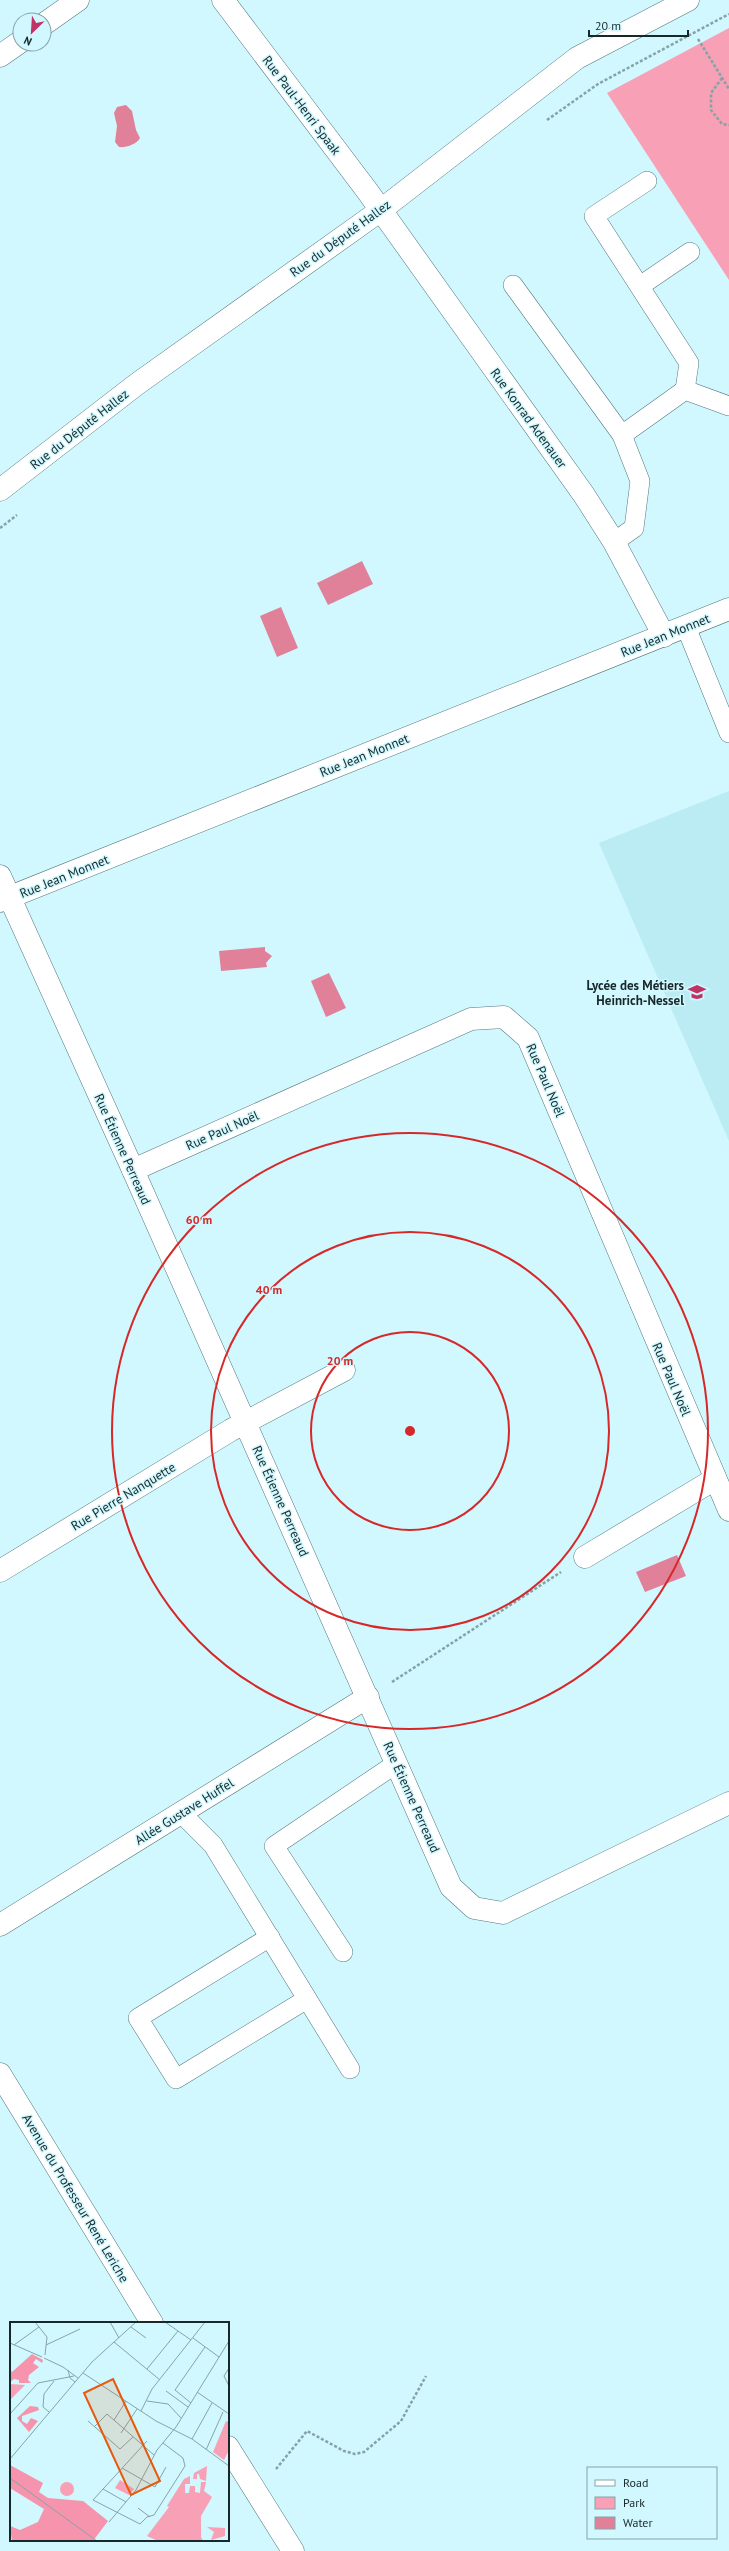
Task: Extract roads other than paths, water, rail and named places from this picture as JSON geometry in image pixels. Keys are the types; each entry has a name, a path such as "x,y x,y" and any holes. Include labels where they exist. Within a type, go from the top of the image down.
{"street":[{"path":"52,18 78,0"},
{"name":"Rue Paul-Henri Spaak","path":"223,0 381,210"},
{"name":"Rue du Député Hallez","path":"0,490 137,384 381,210 577,58 688,0"},
{"path":"0,56 12,48"},
{"name":"Rue Konrad Adenauer","path":"381,210 584,495 614,542 664,636"},
{"name":"Rue Jean Monnet","path":"5,899 729,609"},
{"name":"Rue Étienne Perreaud","path":"0,876 5,899 133,1170 397,1762 451,1887 474,1908 503,1912 729,1803"},
{"name":"Rue Paul Noël","path":"133,1170 471,1019 504,1017 528,1038 729,1510"},
{"path":"246,1422 344,1370"},
{"name":"Rue Pierre Nanquette","path":"0,1571 246,1422"},
{"path":"585,1556 715,1479"},
{"name":"Allée Gustave Huffel","path":"0,1925 368,1697"},
{"name":"Avenue du Professeur René Leriche","path":"0,2074 151,2322"},
{"path":"229,2449 292,2551"}],"lane":[{"path":"622,435 685,390 689,363 594,216 647,181"},
{"path":"640,286 690,252"},
{"path":"513,285 622,435 640,481 634,528 614,542"},
{"path":"685,390 729,406"},
{"path":"686,626 729,733"},
{"path":"343,1952 274,1846 397,1762"},
{"path":"181,1813 213,1845 350,2069"},
{"path":"270,1937 138,2018 176,2079 307,1999"}],"water":[{"path":"126,105 132,111 136,130 140,138 131,145 119,147 115,142 117,126 114,113 117,107"},
{"path":"362,561 373,584 328,605 317,583"},
{"path":"281,607 298,648 277,657 260,616"},
{"path":"265,947 265,951 272,956 266,963 267,967 221,971 219,951"},
{"path":"329,973 346,1008 326,1017 311,981"},
{"path":"677,1555 686,1576 645,1592 636,1572"}],"place":[{"name":"Lycée des Métiers Heinrich-Nessel","path":"697,992"}]}
